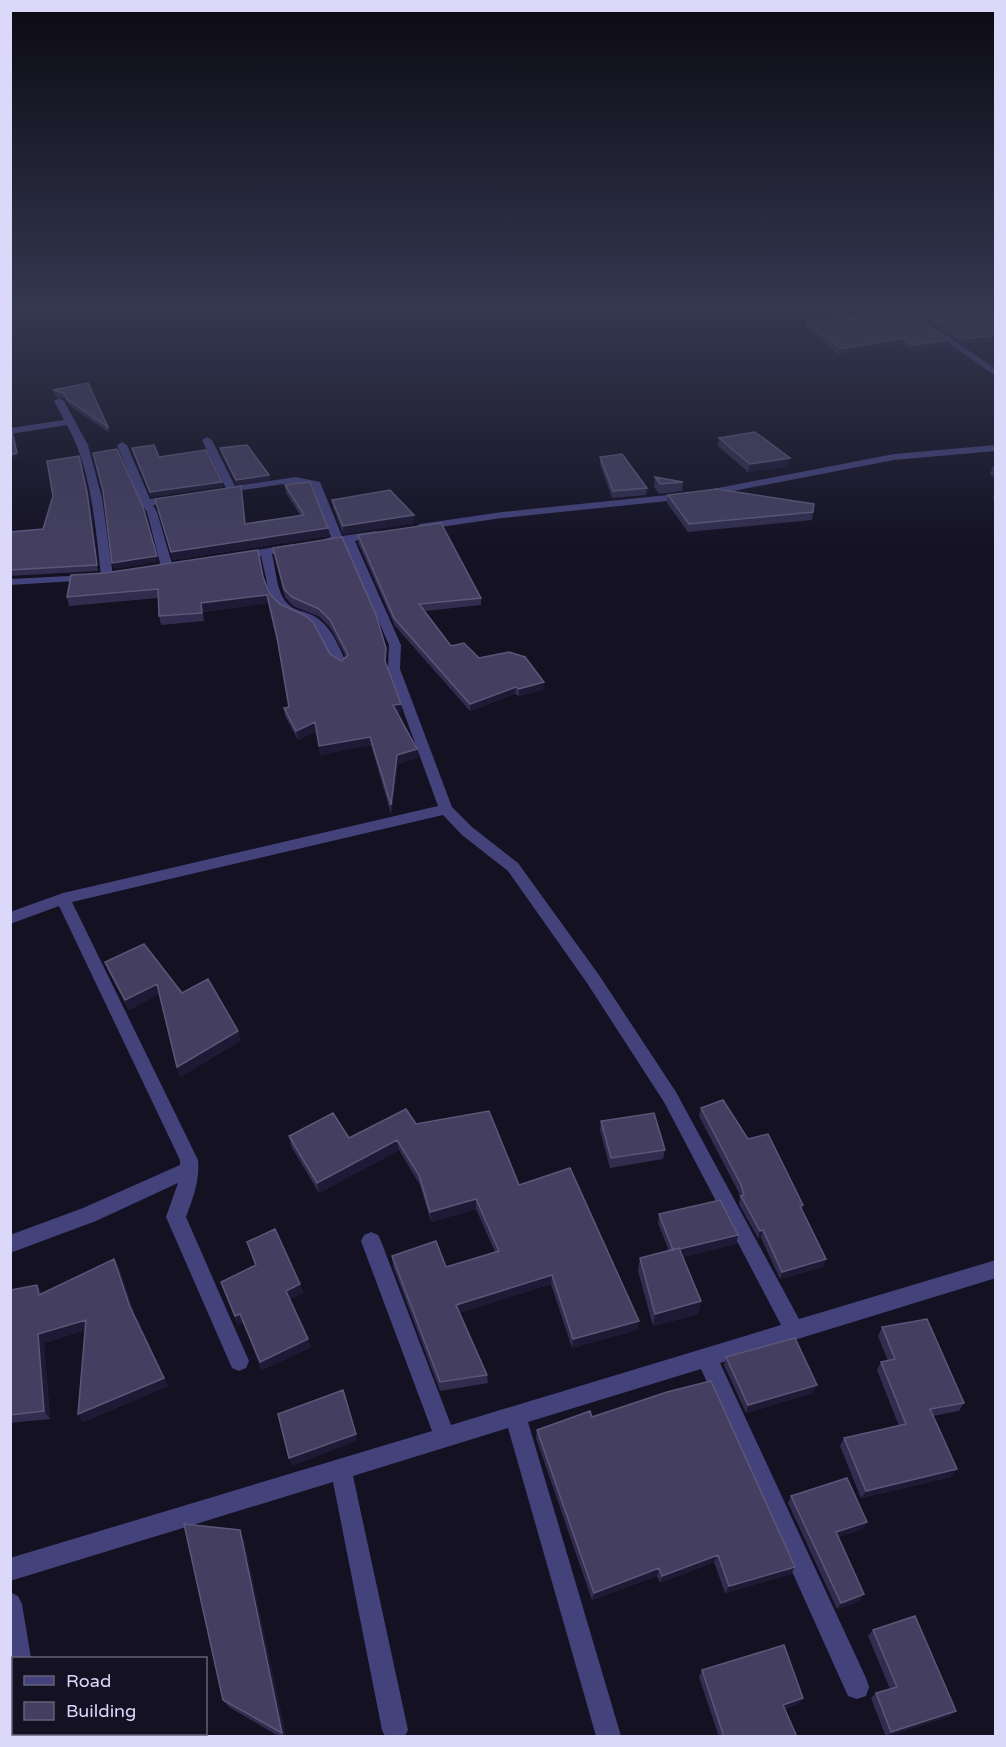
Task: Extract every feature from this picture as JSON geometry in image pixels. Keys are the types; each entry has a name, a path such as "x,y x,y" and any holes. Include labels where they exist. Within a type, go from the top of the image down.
{"street":[{"path":"10,582 112,576 97,498 83,445 59,401"},
{"path":"10,431 70,422"},
{"path":"207,440 232,490"},
{"path":"122,445 152,512 162,568 181,565"},
{"path":"407,529 502,515 698,495 883,459 994,450"},
{"path":"214,493 297,481 316,484 395,645 394,669 446,808 467,831 513,867 593,979 670,1096 794,1330"},
{"path":"146,503 191,496"},
{"path":"224,558 384,533"},
{"path":"266,551 281,605 312,619 321,627 341,664"},
{"path":"10,918 63,899 446,808"},
{"path":"63,899 189,1160 191,1168 187,1189 176,1217 239,1360"},
{"path":"10,1244 89,1215 191,1168"},
{"path":"371,1241 445,1437"},
{"path":"10,1570 996,1269"},
{"path":"706,1357 856,1687"},
{"path":"515,1415 609,1737"},
{"path":"341,1469 394,1730"},
{"path":"10,1604 19,1657"}],"building":[{"path":"90,388 108,427 67,399 64,393 53,390"},
{"path":"10,431 12,431 17,453 10,455"},
{"path":"755,432 790,458 750,464 719,438"},
{"path":"154,445 159,457 206,450 222,482 150,492 132,448"},
{"path":"247,445 269,475 236,480 220,448"},
{"path":"117,449 143,507 157,556 112,563 103,491 93,453"},
{"path":"622,454 647,488 613,491 600,457"},
{"path":"79,456 87,492 97,565 10,570 10,532 43,529 53,496 47,461"},
{"path":"655,477 683,482 660,484"},
{"path":"310,482 328,528 171,552 155,499 241,486 245,524 304,515 285,485"},
{"path":"717,489 814,504 813,512 689,524 668,495"},
{"path":"390,490 414,515 343,526 332,500"},
{"path":"441,523 481,598 419,604 451,646 464,643 479,658 509,652 525,657 544,682 519,689 516,687 470,704 394,618 358,535"},
{"path":"342,537 376,615 386,648 385,661 401,704 393,705 417,749 397,755 391,805 370,737 319,746 315,722 296,731 284,708 289,707 267,595 201,603 202,613 159,616 158,589 67,597 71,575 105,573 258,550 263,577 270,594 280,604 304,615 313,622 330,654 341,661 348,655 330,620 319,609 292,597 284,589 273,548"},
{"path":"144,944 182,993 208,979 238,1031 177,1067 157,984 125,1000 105,962"},
{"path":"723,1100 748,1139 768,1134 803,1205 800,1206 826,1259 782,1272 763,1230 760,1231 741,1196 744,1195 741,1185 701,1108"},
{"path":"406,1109 416,1124 489,1111 519,1185 570,1168 639,1321 573,1339 552,1275 456,1305 487,1375 440,1382 392,1256 436,1241 446,1267 499,1251 476,1199 430,1212 419,1175 397,1140 317,1183 289,1136 333,1113 349,1138"},
{"path":"654,1113 665,1150 611,1158 601,1121"},
{"path":"720,1200 738,1235 673,1250 659,1214"},
{"path":"275,1229 300,1284 286,1291 308,1339 260,1362 240,1314 235,1316 221,1282 256,1265 247,1242"},
{"path":"679,1248 701,1301 655,1314 640,1258"},
{"path":"114,1259 130,1307 164,1378 78,1414 86,1320 38,1334 44,1411 10,1415 10,1290 37,1285 39,1295"},
{"path":"927,1319 964,1403 930,1409 957,1469 866,1491 844,1438 906,1424 881,1362 895,1359 882,1327"},
{"path":"795,1338 817,1385 748,1405 726,1357"},
{"path":"711,1381 795,1567 729,1586 718,1555 662,1576 659,1568 594,1593 537,1430 590,1411 592,1417 667,1392"},
{"path":"343,1390 356,1434 289,1458 278,1414"},
{"path":"847,1478 867,1522 836,1532 864,1594 841,1603 791,1496"},
{"path":"184,1524 240,1530 282,1733 223,1700"},
{"path":"915,1616 956,1711 891,1732 876,1693 897,1687 873,1630"},
{"path":"784,1645 803,1698 783,1705 797,1737 724,1737 702,1670"}]}
